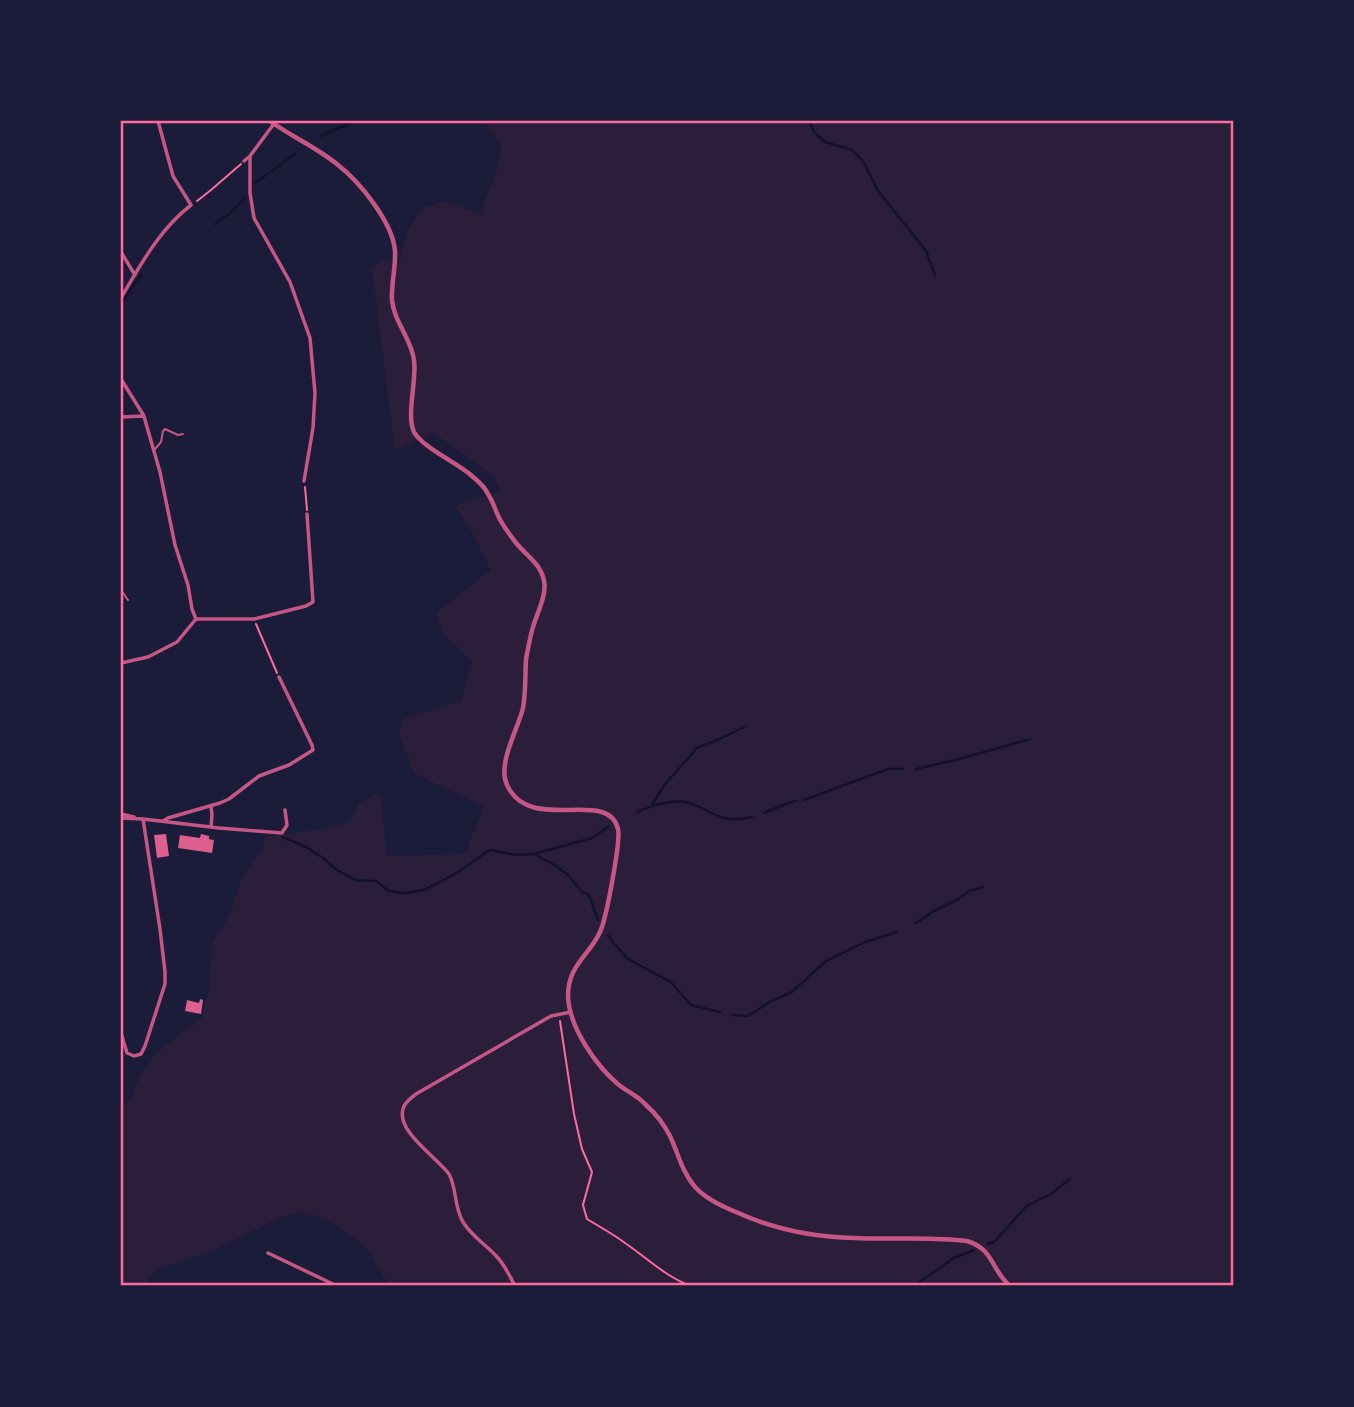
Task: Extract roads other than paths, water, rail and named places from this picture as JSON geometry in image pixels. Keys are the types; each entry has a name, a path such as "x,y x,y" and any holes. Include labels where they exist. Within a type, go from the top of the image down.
{"street":[{"path":"121,298 154,243 178,215 191,205 173,176 158,121"},
{"path":"244,161 273,122 338,164 382,215 392,235 395,252 392,300 396,317 414,354 416,373 411,418 415,434 429,447 470,474 488,491 500,521 540,567 546,586 532,629 526,660 523,709 504,772 506,785 516,798 531,807 560,811 602,811 612,816 618,829 618,844 603,928 573,968 568,995 570,1012 593,1056 619,1084 651,1110 670,1136 684,1171 694,1186 708,1198 757,1222 790,1231 850,1238 967,1241 978,1244 985,1250 1002,1279 1010,1286"},
{"path":"250,156 250,193 254,218 290,282 310,338 316,393 304,481"},
{"path":"121,252 135,275"},
{"path":"121,379 144,416 196,619"},
{"path":"121,417 144,416"},
{"path":"196,619 254,619 306,607 313,602 307,514"},
{"path":"121,663 148,657 177,642 196,619"},
{"path":"163,821 229,799 259,776 289,765 313,750 279,677"},
{"path":"211,806 211,827"},
{"path":"121,816 282,833 287,825 285,810"},
{"path":"121,1033 127,1053 134,1056 141,1054 165,984 160,929 143,819"},
{"path":"515,1286 498,1258 464,1224 458,1214 453,1181 406,1129 402,1119 404,1107 416,1094 530,1028 551,1016 570,1012"},
{"path":"268,1253 337,1286"}],"lane":[{"path":"154,450 161,442 165,429 178,435 183,434"},
{"path":"121,590 128,600"}],"waterway":[{"path":"809,121 814,132 825,142 852,150 863,161 878,191 926,251 935,275"},
{"path":"321,136 350,123"},
{"path":"255,183 295,154"},
{"path":"215,224 245,198"},
{"path":"121,303 141,275"},
{"path":"652,805 665,784 697,748 744,727"},
{"path":"916,769 1030,739"},
{"path":"804,800 888,769 903,769"},
{"path":"637,812 677,801 690,803 726,818 752,817"},
{"path":"764,813 796,801"},
{"path":"534,854 592,838 609,826"},
{"path":"283,837 306,847 355,880 376,881 389,891 404,893 424,890 455,874 490,850 516,855 534,854 558,867 582,892 589,895 598,920"},
{"path":"916,923 969,891 983,887"},
{"path":"732,1015 748,1016 771,1001 792,992 826,961 865,942 897,932"},
{"path":"608,935 628,959 671,982 691,1005 720,1012"},
{"path":"988,1244 994,1242 1027,1206 1051,1194 1070,1179"},
{"path":"914,1286 954,1258 974,1250"}]}
